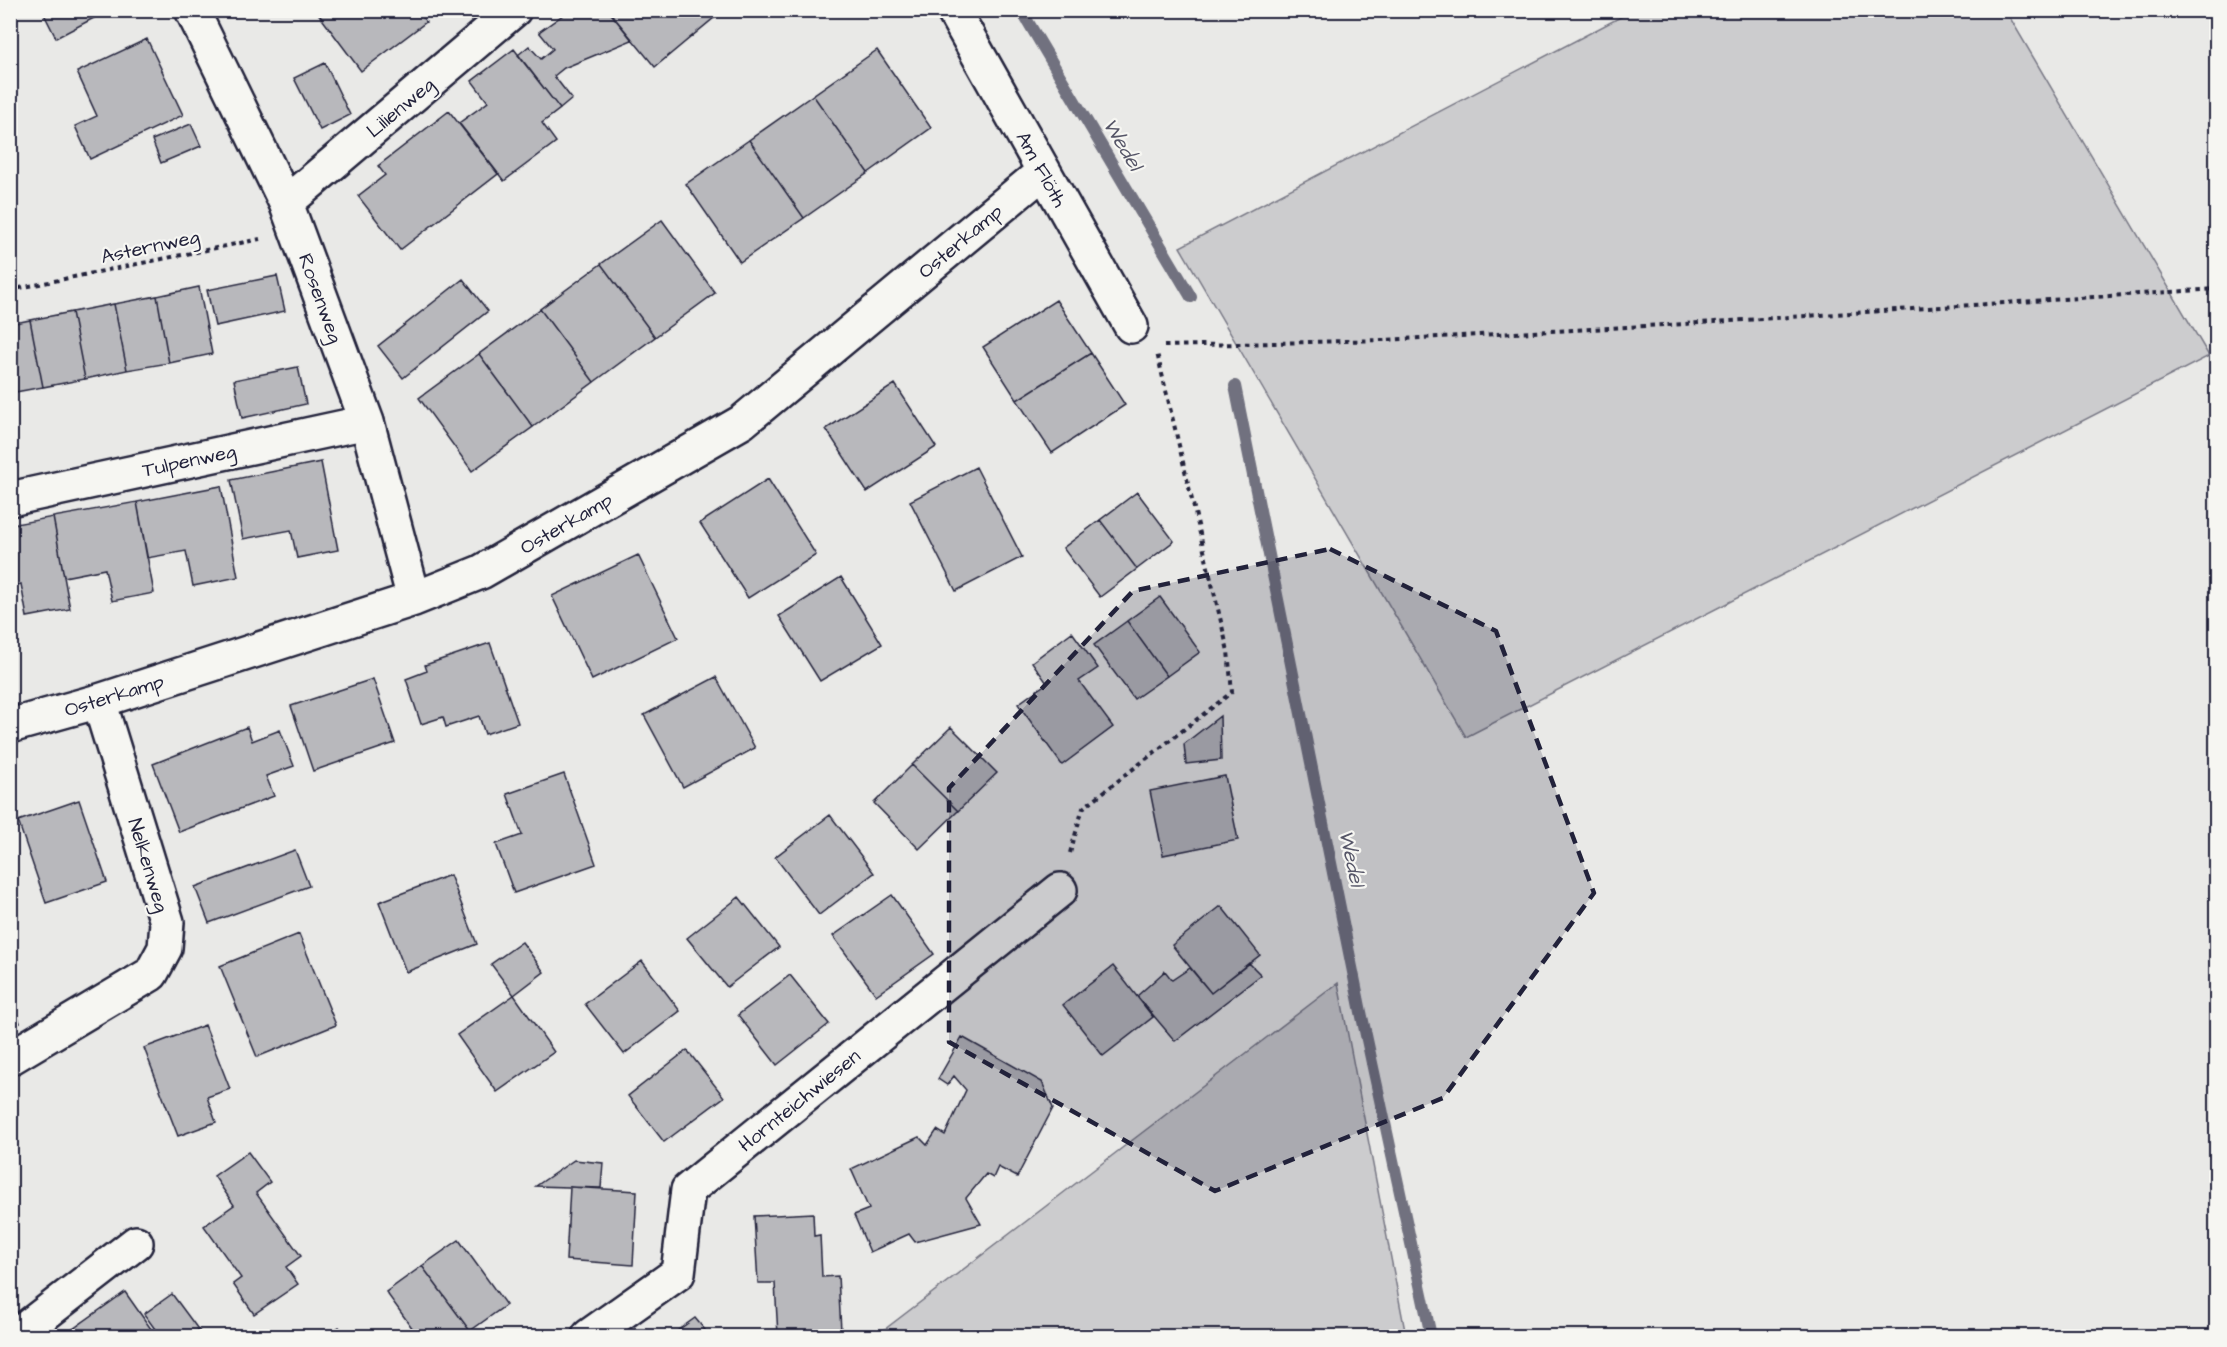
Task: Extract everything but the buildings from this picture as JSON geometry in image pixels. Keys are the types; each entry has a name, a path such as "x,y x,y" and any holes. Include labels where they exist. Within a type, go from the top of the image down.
{"street":[{"name":"Rosenweg","path":"192,10 291,217 367,422 414,599"},
{"name":"Lilienweg","path":"291,217 514,10"},
{"name":"Am Flöth","path":"953,10 1131,326"},
{"name":"Osterkamp","path":"10,726 99,701 414,599 482,572 741,422 1043,172"},
{"name":"Tulpenweg","path":"10,498 367,422"},
{"name":"Nelkenweg","path":"10,1058 150,974 165,948 167,922 99,701"},
{"name":"Hornteichwiesen","path":"589,1336 678,1273 688,1190 1060,890"},
{"path":"16,1336 136,1243"}],"path":[{"name":"Asternweg","path":"10,290 291,217"},
{"path":"1060,890 1083,808 1232,692 1228,651 1155,346 1384,340 1684,324 2217,289"}],"highlighted area":[{"path":"1330,549 1496,631 1594,893 1443,1098 1215,1191 949,1042 949,788 1133,591"}],"shaded area":[{"path":"1634,10 2006,11 2209,356 1466,737 1180,247"},
{"path":"1338,983 1406,1336 876,1336"}],"waterway":[{"name":"Wedel","path":"1021,10 1191,297"},
{"name":"Wedel","path":"1235,386 1361,1012 1431,1336"}]}
